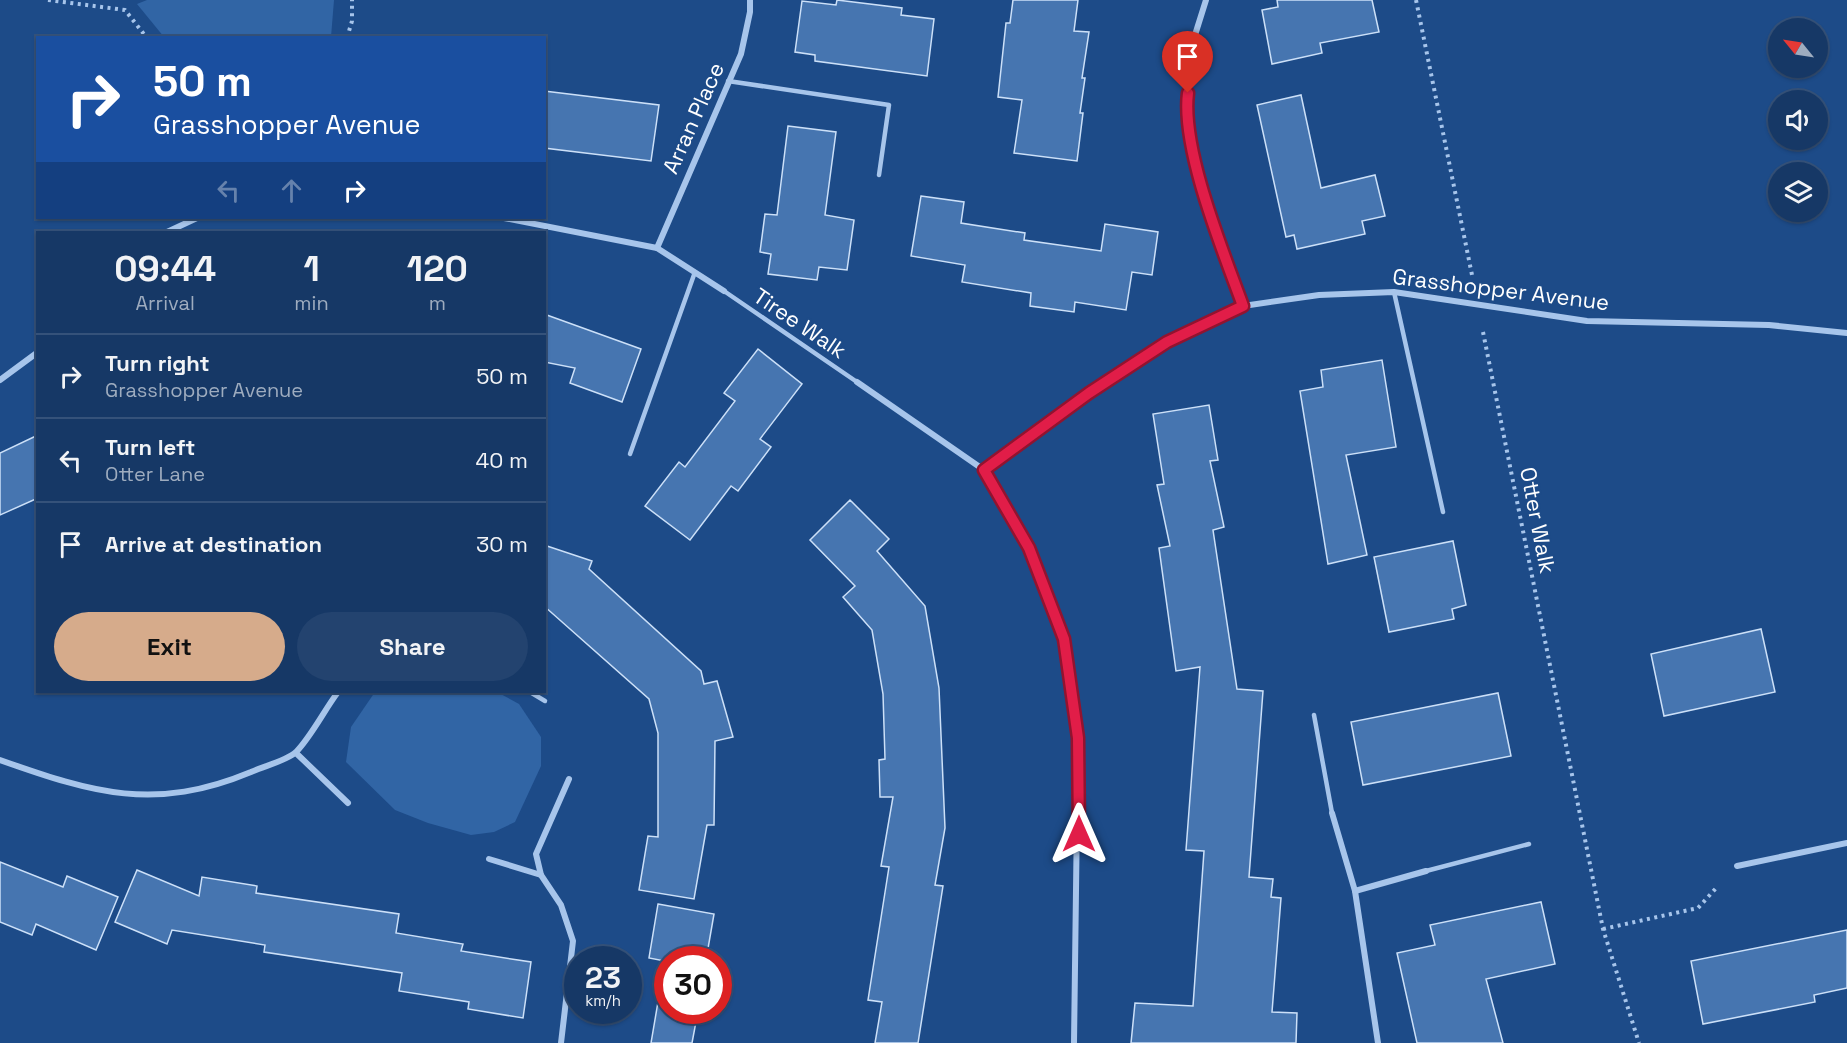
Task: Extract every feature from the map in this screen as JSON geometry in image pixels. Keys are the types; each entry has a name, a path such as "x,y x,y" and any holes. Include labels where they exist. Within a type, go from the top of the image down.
{"street":[{"name":"Arran Place","path":"657,248 741,54 750,12 750,0"},
{"path":"1206,0 1195,35 1186,112 1206,201 1243,306"},
{"path":"169,231 195,219"},
{"path":"509,219 657,248 724,291"},
{"name":"Grasshopper Avenue","path":"984,470 1089,393 1167,342 1243,306 1319,295 1394,292 1477,302 1587,321 1769,325 1847,333"},
{"path":"0,380 36,353"},
{"path":"857,382 984,470 1029,548 1064,639 1078,738 1074,1043"},
{"path":"0,760 68,784 134,796 183,793 220,784 296,753 337,693"},
{"path":"296,753 348,803"},
{"path":"561,1043 573,941 561,905 541,875 536,854 569,779"},
{"path":"1332,813 1355,891 1378,1043"},
{"path":"1737,866 1847,843"},
{"path":"489,859 541,875"},
{"path":"1355,891 1426,871"}],"lane":[{"path":"728,81 889,105 879,175"},
{"path":"630,454 695,272"},
{"name":"Tiree Walk","path":"724,291 857,382"},
{"path":"1394,292 1443,512"},
{"path":"532,693 545,701"},
{"path":"1314,715 1332,813"},
{"path":"1426,871 1529,844"}],"path":[{"path":"48,0 124,10 145,36"},
{"path":"348,36 352,21 352,0"},
{"name":"Otter Walk","path":"1416,0 1603,929 1639,1043"},
{"path":"1603,929 1698,908 1737,866"}],"shaded area":[{"path":"147,0 334,0 331,36 163,36 137,4"},
{"path":"374,693 499,693 519,704 541,737 541,766 515,822 494,832 471,835 428,823 395,810 346,762 351,727"}],"building":[{"path":"837,0 902,8 901,15 934,19 927,76 815,61 815,55 795,52 802,1 836,5"},
{"path":"1013,0 1078,0 1074,31 1089,32 1082,78 1085,78 1080,113 1083,113 1077,161 1014,153 1022,100 998,97 1006,23 1010,23"},
{"path":"1277,0 1372,0 1379,32 1320,43 1322,53 1272,64 1262,10 1278,7"},
{"path":"546,91 659,105 651,161 546,148"},
{"path":"1301,95 1321,188 1375,175 1385,216 1362,221 1365,234 1297,249 1294,235 1286,237 1257,105"},
{"path":"788,126 836,132 825,215 854,220 847,270 819,267 817,280 768,274 771,254 760,252 765,214 777,215"},
{"path":"921,196 964,202 961,223 1025,233 1024,240 1101,251 1105,224 1158,232 1152,275 1132,272 1126,310 1075,302 1074,312 1030,306 1031,293 962,282 965,265 911,256"},
{"path":"546,315 641,349 622,402 570,383 575,368 546,362"},
{"path":"758,349 802,384 760,439 771,447 738,491 731,486 690,540 645,506 679,462 685,467 735,401 724,393"},
{"path":"1382,360 1396,447 1346,455 1367,555 1328,564 1300,391 1323,387 1321,370"},
{"path":"1209,405 1218,460 1210,461 1224,527 1213,530 1237,689 1263,691 1249,877 1273,879 1271,897 1281,898 1272,1012 1297,1013 1296,1043 1131,1043 1135,1003 1193,1006 1204,851 1186,850 1200,667 1176,671 1159,548 1170,546 1157,485 1164,484 1153,414"},
{"path":"36,436 36,499 0,515 0,453"},
{"path":"850,500 889,539 877,551 925,606 939,688 945,828 935,885 943,886 918,1043 875,1043 882,1002 868,1000 889,867 881,866 893,797 880,797 879,760 885,759 883,694 872,630 843,597 855,586 810,540"},
{"path":"1453,541 1466,605 1452,609 1454,619 1389,632 1374,557"},
{"path":"546,546 592,561 589,569 701,671 704,684 717,681 733,737 715,741 714,825 707,825 694,899 639,890 648,836 658,837 658,733 649,699 546,608"},
{"path":"1761,629 1775,692 1664,716 1651,654"},
{"path":"1498,693 1511,756 1363,785 1351,722"},
{"path":"0,862 63,887 67,876 118,897 96,950 36,924 32,935 0,922"},
{"path":"137,870 199,896 202,877 257,886 256,893 399,914 396,933 463,944 461,951 531,962 523,1018 468,1009 469,1002 399,991 402,973 264,952 265,945 172,930 167,944 115,922"},
{"path":"1541,902 1555,964 1486,979 1503,1043 1417,1043 1397,953 1435,945 1430,925"},
{"path":"658,904 714,914 708,946 654,946 654,959 649,958"},
{"path":"1847,930 1847,988 1814,995 1815,1002 1703,1024 1691,961"},
{"path":"654,1024 696,1024 692,1043 651,1043"}],"route":[{"path":"1079,834 1078,738 1064,639 1029,548 984,470 1089,393 1167,342 1243,306 1206,201 1186,112 1188,93"}]}
